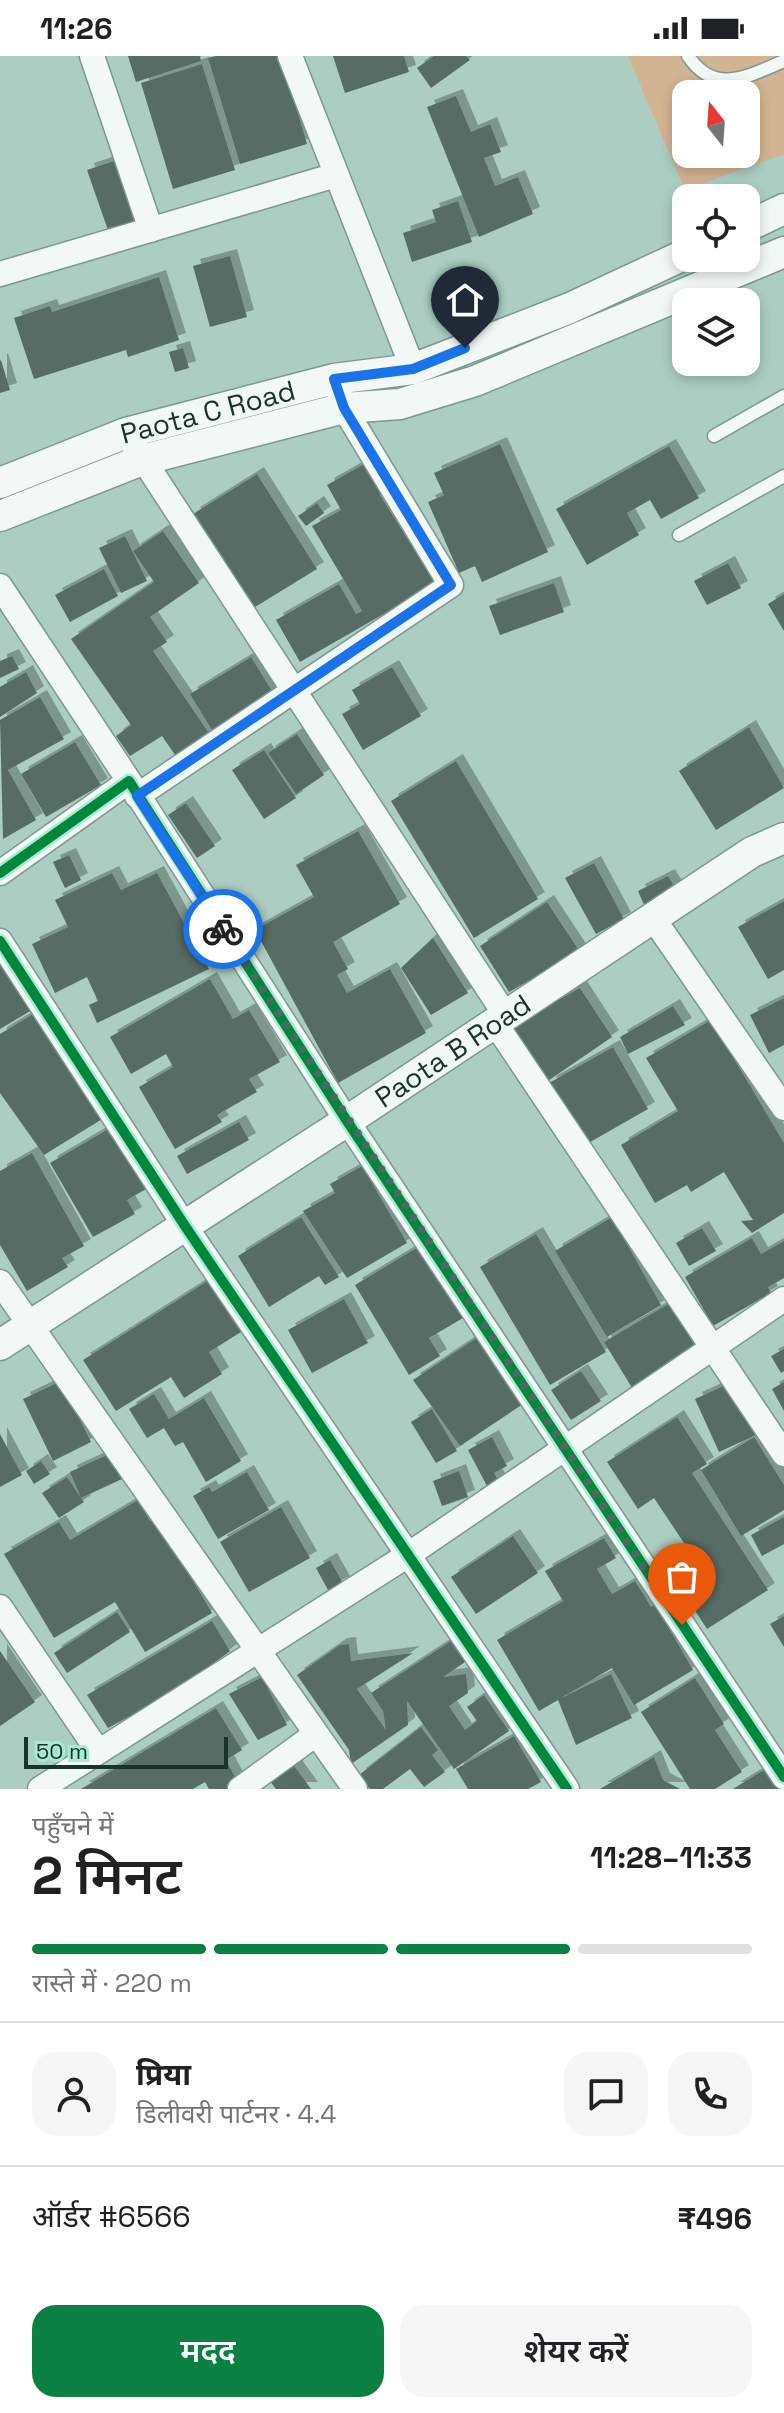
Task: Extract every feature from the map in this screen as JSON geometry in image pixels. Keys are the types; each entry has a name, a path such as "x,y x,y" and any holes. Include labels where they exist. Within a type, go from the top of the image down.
{"street":[{"path":"92,56 151,230"},
{"path":"290,56 413,369"},
{"path":"0,274 336,175"},
{"path":"760,220 784,209"},
{"path":"0,516 142,460 344,408 400,404 475,381 784,252"},
{"name":"Paota C Road","path":"0,483 126,433 334,379 413,369 570,308 672,261"},
{"path":"0,873 296,689 451,585 344,408 334,379"},
{"path":"126,433 296,689 501,1020 784,1454"},
{"path":"0,586 347,1121 784,1777"},
{"name":"Paota B Road","path":"0,1345 347,1121 752,852 784,838"},
{"path":"653,918 784,1108"},
{"path":"0,941 185,1226 567,1789"},
{"path":"0,1282 355,1789"},
{"path":"40,1789 408,1555 784,1299"},
{"path":"0,1607 98,1751"},
{"path":"240,1789 316,1734"}],"lane":[{"path":"688,56 706,77 720,80 733,80 784,61"},
{"path":"714,436 784,396"},
{"path":"679,535 784,476"}],"shaded area":[{"path":"628,56 784,56 784,154 760,163 760,80 672,80 672,159"},
{"path":"676,168 746,168 702,184 682,184"}],"building":[{"path":"128,56 200,56 201,61 136,82"},
{"path":"281,56 307,144 240,164 208,58"},
{"path":"333,56 404,56 409,72 345,93"},
{"path":"434,56 466,56 470,60 431,88 417,68"},
{"path":"202,64 235,170 173,189 141,83"},
{"path":"456,96 471,132 490,124 501,152 484,158 495,186 518,177 533,214 479,237 427,107"},
{"path":"123,158 145,225 110,236 87,170"},
{"path":"458,201 472,242 412,262 403,233 436,222 432,210"},
{"path":"230,256 247,317 210,327 193,266"},
{"path":"159,277 179,340 128,357 126,350 34,379 14,318 50,306 52,312"},
{"path":"183,348 189,368 175,372 169,352"},
{"path":"0,361 10,390 0,393"},
{"path":"500,444 548,552 482,582 475,566 459,573 428,502 444,495 434,473"},
{"path":"669,446 699,498 661,519 650,500 627,513 639,535 587,565 556,509"},
{"path":"371,460 388,491 380,495 436,584 300,662 276,620 339,584 356,614 362,611 312,526 341,510 327,485"},
{"path":"257,474 317,569 255,607 193,514"},
{"path":"317,503 324,513 306,526 298,516"},
{"path":"163,531 199,583 150,617 167,642 153,651 215,742 182,765 162,736 130,756 116,736 131,725 71,639 154,582 133,551"},
{"path":"125,536 147,581 121,593 99,548"},
{"path":"728,563 741,588 707,605 694,581"},
{"path":"104,569 118,596 70,622 55,595"},
{"path":"554,583 564,612 500,635 489,606"},
{"path":"784,594 784,631 768,604"},
{"path":"12,656 19,669 0,678 0,661"},
{"path":"251,657 277,699 216,737 190,694"},
{"path":"392,667 421,716 363,750 342,714 360,704 352,690"},
{"path":"26,672 37,693 0,717 0,687"},
{"path":"40,697 64,739 8,770 36,820 3,839 0,720"},
{"path":"749,727 784,788 716,830 679,771"},
{"path":"297,734 324,775 296,794 268,753"},
{"path":"75,742 101,785 46,817 21,774"},
{"path":"264,750 296,798 264,819 232,770"},
{"path":"456,761 538,899 474,938 391,801"},
{"path":"186,803 215,846 197,858 168,815"},
{"path":"358,831 400,904 333,942 348,969 337,975 347,993 390,969 426,1033 338,1083 255,930 314,897 296,865"},
{"path":"69,855 81,880 65,888 53,862"},
{"path":"594,863 624,919 596,934 565,878"},
{"path":"112,873 121,890 157,873 209,969 97,1023 89,1005 98,1001 87,977 55,993 32,944 68,927 55,900"},
{"path":"668,876 677,891 645,907 638,891"},
{"path":"784,901 784,970 768,979 738,927"},
{"path":"547,902 580,952 509,992 480,946"},
{"path":"433,938 468,993 431,1015 401,968"},
{"path":"9,961 37,1007 0,1029 0,966"},
{"path":"210,979 233,1019 249,1010 280,1062 249,1079 257,1092 217,1115 222,1122 175,1149 139,1087 173,1067 166,1054 131,1074 110,1037"},
{"path":"580,988 612,1037 542,1085 509,1027"},
{"path":"784,998 784,1045 769,1053 750,1015"},
{"path":"673,1006 685,1025 628,1054 620,1037"},
{"path":"33,1014 107,1116 44,1155 0,1093 0,1034"},
{"path":"711,1020 784,1143 784,1213 752,1233 741,1221 753,1220 724,1172 691,1192 687,1185 655,1203 621,1145 678,1111 646,1058"},
{"path":"613,1047 648,1109 585,1145 549,1083"},
{"path":"239,1122 249,1140 187,1174 177,1156"},
{"path":"110,1128 146,1189 127,1200 135,1214 93,1237 50,1163"},
{"path":"32,1153 84,1246 62,1258 68,1267 27,1291 0,1245 0,1171"},
{"path":"362,1166 407,1243 347,1278 303,1211 335,1193 330,1184"},
{"path":"301,1217 339,1277 325,1285 319,1276 269,1307 238,1256"},
{"path":"612,1217 661,1305 607,1337 555,1251"},
{"path":"702,1228 716,1251 689,1266 676,1243"},
{"path":"536,1234 606,1352 550,1385 480,1267"},
{"path":"752,1238 761,1254 784,1241 784,1278 768,1287 771,1293 713,1326 685,1277"},
{"path":"418,1247 463,1318 429,1338 440,1356 409,1375 355,1285"},
{"path":"217,1275 249,1327 209,1352 222,1374 184,1398 171,1377 116,1411 83,1360"},
{"path":"344,1299 368,1343 312,1373 288,1330"},
{"path":"670,1303 695,1346 672,1360 676,1366 634,1391 604,1342"},
{"path":"478,1337 523,1404 460,1446 413,1380"},
{"path":"784,1349 784,1371 781,1373 771,1356"},
{"path":"581,1371 601,1401 571,1420 551,1390"},
{"path":"61,1381 91,1442 53,1461 23,1399"},
{"path":"734,1381 758,1434 719,1452 695,1399"},
{"path":"784,1382 784,1411 772,1389"},
{"path":"154,1394 169,1419 204,1398 241,1461 206,1482 183,1442 175,1446 164,1428 147,1438 129,1409"},
{"path":"432,1409 457,1451 436,1463 411,1422"},
{"path":"677,1417 707,1464 692,1473 768,1590 707,1629 663,1561 686,1546 654,1498 638,1509 607,1462"},
{"path":"0,1434 22,1475 0,1487"},
{"path":"492,1437 507,1466 494,1473 503,1489 476,1503 473,1496 488,1488 468,1450"},
{"path":"754,1437 784,1485 784,1510 741,1536 701,1470"},
{"path":"111,1453 122,1479 81,1498 70,1472"},
{"path":"41,1461 50,1474 34,1484 26,1471"},
{"path":"459,1471 468,1497 442,1506 433,1481"},
{"path":"247,1472 269,1510 218,1539 193,1496 209,1487 212,1492"},
{"path":"67,1477 84,1502 59,1518 42,1493"},
{"path":"138,1500 150,1521 156,1518 212,1613 145,1652 115,1602 54,1638 4,1554 59,1522 70,1540"},
{"path":"281,1507 310,1558 249,1592 220,1542"},
{"path":"784,1517 784,1544 762,1556 751,1535"},
{"path":"513,1536 538,1573 476,1614 451,1577"},
{"path":"604,1538 616,1558 597,1569 612,1594 635,1581 651,1607 655,1604 693,1670 634,1705 612,1668 561,1698 611,1674 632,1718 576,1745 558,1700 539,1711 497,1640 563,1601 545,1571"},
{"path":"330,1560 343,1583 328,1590 316,1568"},
{"path":"117,1612 130,1632 67,1673 54,1653"},
{"path":"784,1616 784,1647 770,1624"},
{"path":"212,1621 230,1651 176,1691 108,1728 87,1695"},
{"path":"454,1639 468,1660 443,1677 466,1674 468,1693 449,1706 465,1730 477,1721 467,1707 484,1695 509,1731 454,1769 407,1701 408,1725 351,1764 349,1750 297,1675 340,1645 349,1644 351,1661 413,1653 357,1689 386,1730 383,1711 371,1693"},
{"path":"0,1651 35,1702 0,1726"},
{"path":"262,1677 287,1725 258,1740 229,1694"},
{"path":"695,1678 724,1724 715,1730 742,1772 715,1789 690,1789 641,1712"},
{"path":"216,1708 242,1750 226,1760 240,1786 235,1789 209,1789 205,1782 193,1789 81,1789"},
{"path":"421,1727 438,1750 432,1755 445,1772 424,1787 410,1769 383,1789 370,1789 359,1775"},
{"path":"514,1736 541,1782 528,1789 468,1789 456,1769"},
{"path":"654,1757 663,1780 680,1789 600,1789"},
{"path":"290,1760 311,1789 276,1789 267,1777"},
{"path":"765,1769 778,1789 733,1789"}],"cycle path":[{"path":"0,873 129,781 347,1121 784,1777"},
{"path":"0,941 185,1226 567,1789"}],"way so far":[{"path":"223,929 682,1625"}],"route":[{"path":"223,929 137,796 451,585 344,408 334,379 413,369 465,348"}]}
